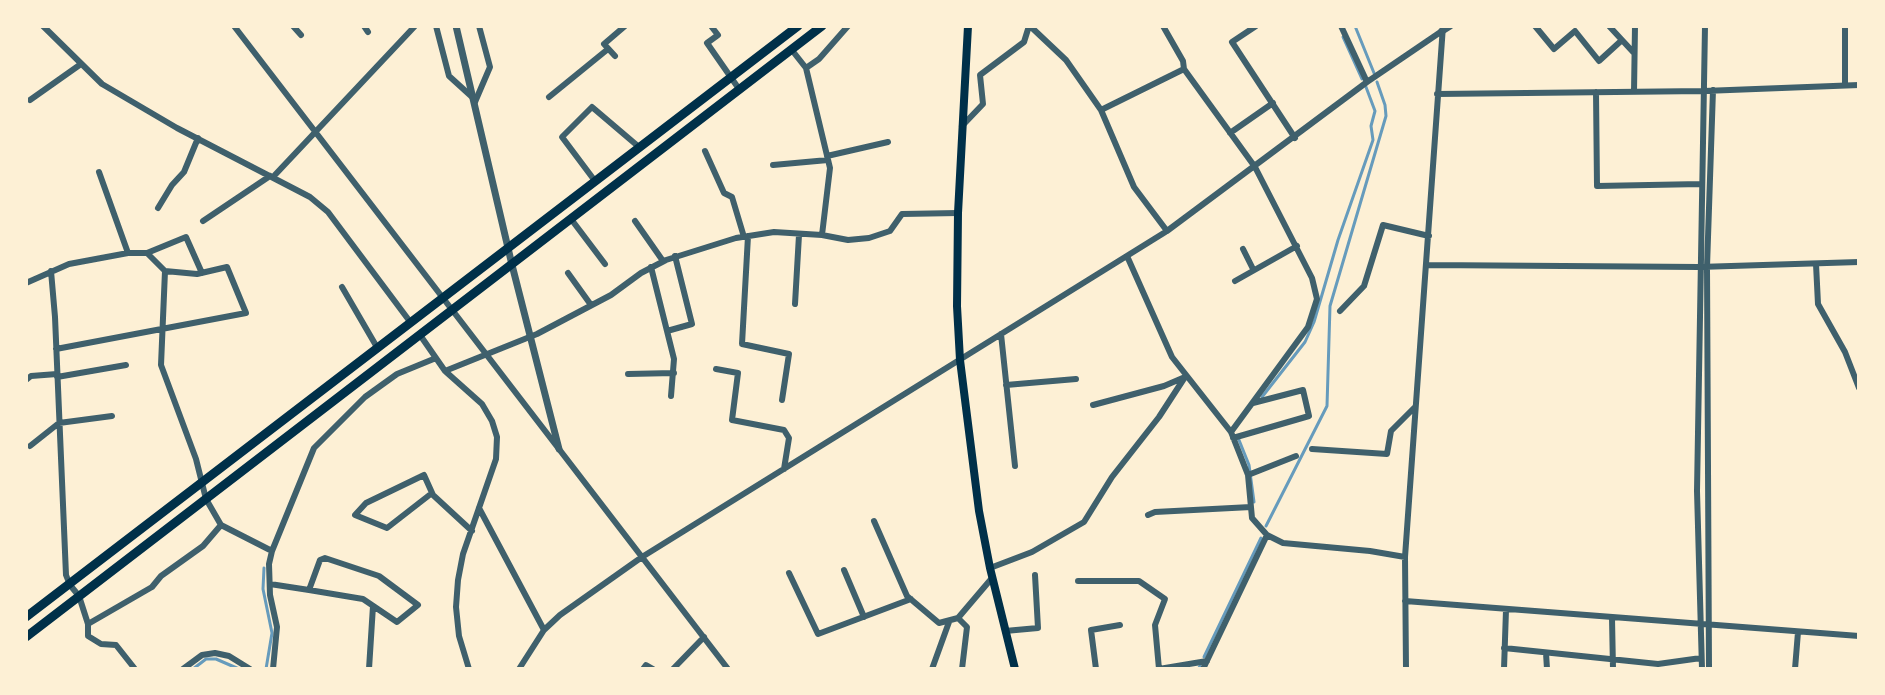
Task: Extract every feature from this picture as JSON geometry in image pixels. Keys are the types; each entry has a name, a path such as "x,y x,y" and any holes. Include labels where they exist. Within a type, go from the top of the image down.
{"main road":[{"path":"26,617 798,26"},
{"path":"26,637 822,26"},
{"path":"968,26 958,213 960,360 971,454 990,568 1015,669"}],"street":[{"path":"43,26 102,84 310,197 328,212 411,323"},
{"path":"293,26 301,35"},
{"path":"203,221 272,177 317,133 415,26"},
{"path":"436,26 449,76 472,101"},
{"path":"456,26 507,247 559,449"},
{"path":"472,101 490,67 479,26"},
{"path":"615,56 604,44 625,26"},
{"path":"711,26 718,35 707,43 739,89"},
{"path":"806,68 819,59 848,26"},
{"path":"962,126 983,104 980,75 1024,42 1030,26 1066,60 1101,110 1134,187 1167,231"},
{"path":"1163,26 1183,61 1184,69 1255,167 1297,246 1312,278 1317,299 1308,327 1232,435"},
{"path":"1256,26 1232,42 1295,138"},
{"path":"1341,26 1367,82"},
{"path":"519,669 544,630 560,615 642,557 1167,231 1367,82 1450,26"},
{"path":"1535,26 1554,49 1575,31 1599,61 1622,40"},
{"path":"1609,26 1634,53"},
{"path":"1634,92 1635,26"},
{"path":"1702,669 1701,184 1705,26"},
{"path":"1845,26 1845,85"},
{"path":"238,27 728,669"},
{"path":"1406,669 1405,557 1442,29"},
{"path":"549,97 608,49"},
{"path":"791,49 806,68 830,168 822,235"},
{"path":"30,100 81,64"},
{"path":"1101,110 1184,69"},
{"path":"1437,94 1704,91 1859,85"},
{"path":"1703,267 1713,90"},
{"path":"1596,92 1597,186 1701,184"},
{"path":"1230,133 1273,103"},
{"path":"595,181 562,137 592,107 639,147"},
{"path":"158,208 184,172 198,138"},
{"path":"773,165 828,158 888,142"},
{"path":"705,151 724,193 732,197 746,236 742,344 789,354 782,400"},
{"path":"99,172 128,253"},
{"path":"445,371 530,337 675,256 746,236 774,232 848,240 869,238 890,231 902,214 958,213"},
{"path":"571,219 605,264"},
{"path":"635,221 663,261"},
{"path":"1340,311 1364,286 1383,225 1429,236"},
{"path":"795,304 799,235"},
{"path":"26,283 69,264 128,253 147,253 186,237 202,273"},
{"path":"1235,281 1297,246"},
{"path":"1243,249 1253,269"},
{"path":"56,349 246,313 227,267 202,273 165,271 147,253"},
{"path":"667,331 692,324 675,256"},
{"path":"1127,256 1172,357 1232,435 1250,474 1252,518 1267,535 1283,543 1405,557"},
{"path":"1427,265 1703,267 1859,262"},
{"path":"1816,264 1818,304 1845,352 1859,388"},
{"path":"651,267 674,373 671,396"},
{"path":"51,271 66,575 79,596 88,624 88,636 101,644 116,645 135,669"},
{"path":"165,271 161,365 196,459 206,499 221,525 272,551"},
{"path":"568,273 591,305"},
{"path":"342,287 378,349"},
{"path":"1001,334 1015,466"},
{"path":"420,335 445,371 482,404 497,437 496,459 458,580 456,607 459,636 469,669"},
{"path":"273,669 277,627 269,564 314,448 365,397 397,374 436,358"},
{"path":"26,380 31,376 57,376 126,365"},
{"path":"716,369 738,373 732,420 784,430 789,438 784,469"},
{"path":"628,374 674,373"},
{"path":"1093,405 1164,386 1185,377"},
{"path":"990,568 1032,552 1084,522 1112,477 1159,417 1185,377"},
{"path":"1006,385 1076,379"},
{"path":"1232,435 1309,416 1303,390 1253,403"},
{"path":"1312,449 1387,454 1391,431 1415,407"},
{"path":"30,446 59,423 112,416"},
{"path":"1250,474 1296,456"},
{"path":"432,493 387,528 355,515 366,503 424,475 432,493 472,531"},
{"path":"1148,515 1155,512 1251,507"},
{"path":"479,508 544,630"},
{"path":"874,521 907,596 939,623 958,618 992,578"},
{"path":"88,624 152,587 161,576 203,546 221,525"},
{"path":"1203,669 1267,535"},
{"path":"270,584 363,599 397,622 418,605 379,576 325,558 320,560 309,590"},
{"path":"844,570 864,617"},
{"path":"789,573 818,634 911,599"},
{"path":"1005,631 1038,628 1035,575"},
{"path":"1078,581 1139,581 1165,599 1155,625 1158,669 1207,661"},
{"path":"1405,601 1859,636"},
{"path":"369,669 373,606"},
{"path":"1504,669 1506,610"},
{"path":"958,618 967,627 962,669"},
{"path":"1612,618 1613,665"},
{"path":"932,669 949,622"},
{"path":"1096,669 1091,630 1120,625"},
{"path":"1704,625 1709,669"},
{"path":"1795,669 1798,632"},
{"path":"673,669 704,637"},
{"path":"1504,648 1613,665 1658,667 1701,658"},
{"path":"183,669 208,653 229,656 245,668"},
{"path":"1546,653 1547,669"},
{"path":"1588,659 1588,669"},
{"path":"643,669 646,665 653,669"}],"waterway":[{"path":"1355,26 1374,73"},
{"path":"1343,37 1362,79"},
{"path":"1266,526 1327,406 1330,306 1386,116 1377,82"},
{"path":"1262,397 1305,342 1314,322 1338,240 1373,140 1371,126 1375,111 1366,87"},
{"path":"1239,440 1249,465 1254,502"},
{"path":"1204,657 1261,538"},
{"path":"264,568 263,589 272,633 266,669"},
{"path":"193,669 206,659 216,659 239,669"}]}
